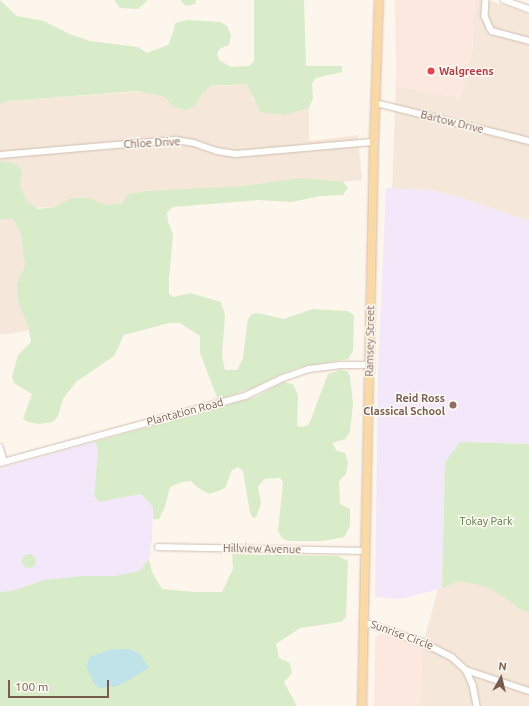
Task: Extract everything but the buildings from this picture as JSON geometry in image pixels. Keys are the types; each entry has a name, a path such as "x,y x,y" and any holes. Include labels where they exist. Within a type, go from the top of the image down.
{"main road":[{"name":"Ramsey Street","path":"362,706 374,142 379,0"}],"street":[{"path":"486,0 485,16 490,28 529,41"},
{"path":"504,0 529,9"},
{"name":"Bartow Drive","path":"376,103 529,141"},
{"name":"Chloe Drive","path":"0,155 176,140 236,154 374,142"},
{"name":"Plantation Road","path":"2,462 245,396 263,389 283,378 309,369 341,365 369,364"},
{"path":"0,447 2,462"},
{"name":"Hillview Avenue","path":"158,547 365,551"},
{"name":"Sunrise Circle","path":"364,622 436,648 452,657 466,670 473,685 477,706"},
{"path":"466,670 529,691"}],"shaded area":[{"path":"395,0 475,0 472,55 460,98 396,86"},
{"path":"475,0 488,0 529,14 529,221 464,199 429,190 392,189 396,86 460,98 472,55"},
{"path":"248,84 253,101 285,115 309,108 309,141 358,135 362,180 105,205 27,208 36,329 0,335 0,105 7,101"},
{"name":"Reid Ross Classical School","path":"386,188 429,190 464,199 529,221 529,444 460,442 445,462 442,588 401,599 375,597 378,369"},
{"path":"95,442 98,450 94,497 99,502 141,494 153,507 152,538 149,559 139,571 114,576 83,576 44,580 15,590 0,592 0,468"},
{"path":"459,581 490,588 520,609 529,613 529,706 420,706 422,647 438,589"},
{"path":"382,633 422,647 420,706 374,706 375,637"}],"green space":[{"path":"0,0 17,16 44,21 72,35 90,41 138,47 147,53 168,45 175,23 188,20 221,22 227,26 231,35 229,45 221,48 217,53 219,60 231,67 249,66 254,61 254,0 304,0 306,66 342,66 342,72 316,78 312,83 313,98 309,108 285,115 260,112 247,84 211,86 202,93 195,106 186,110 173,107 165,97 139,91 7,101 0,105"},
{"path":"114,0 148,0 138,9 120,8"},
{"path":"181,0 196,0 195,4 187,6 182,3"},
{"path":"0,161 16,164 22,171 20,186 27,202 38,209 55,207 71,198 89,198 105,205 122,203 129,194 147,191 243,186 301,178 343,182 348,188 343,195 320,196 292,202 258,200 173,207 167,212 168,222 173,234 169,294 174,297 190,293 221,302 225,315 222,356 225,370 237,370 243,358 248,319 252,314 257,313 284,319 313,309 347,311 354,315 353,351 348,359 300,367 281,374 252,388 218,400 200,353 200,336 180,323 169,323 124,335 114,356 76,382 63,399 58,416 53,422 39,424 28,422 23,419 32,394 14,383 12,377 18,355 31,342 29,329 18,301 17,283 25,266 21,234 13,219 0,219"},
{"path":"340,370 347,371 350,376 353,404 350,432 345,439 332,443 337,451 345,453 348,462 346,474 339,481 340,504 350,509 350,526 344,537 323,541 288,541 282,538 278,531 283,482 280,478 264,479 258,487 261,503 254,519 250,513 243,471 238,467 232,470 225,488 209,494 197,487 191,481 182,482 170,487 165,507 159,519 153,519 153,507 141,494 99,502 94,496 98,450 95,442 256,397 283,382 293,384 298,395 297,426 303,427 308,425 311,419 328,374"},
{"name":"Tokay Park","path":"460,442 529,444 529,613 520,609 490,588 459,581 442,588 445,462"},
{"path":"26,554 32,554 36,558 36,564 32,568 26,568 22,564 22,558"},
{"path":"232,554 338,556 348,561 346,617 341,622 300,628 276,644 279,658 290,663 292,673 284,682 297,706 0,706 0,592 15,590 44,580 83,576 114,576 139,571 149,559 152,572 162,589 194,592 222,592 233,569"}],"water":[{"path":"129,649 140,654 149,668 118,686 98,688 86,667 90,657 109,650"}],"place":[{"name":"Walgreens","path":"431,71"},
{"name":"Reid Ross Classical School","path":"453,405"}]}
